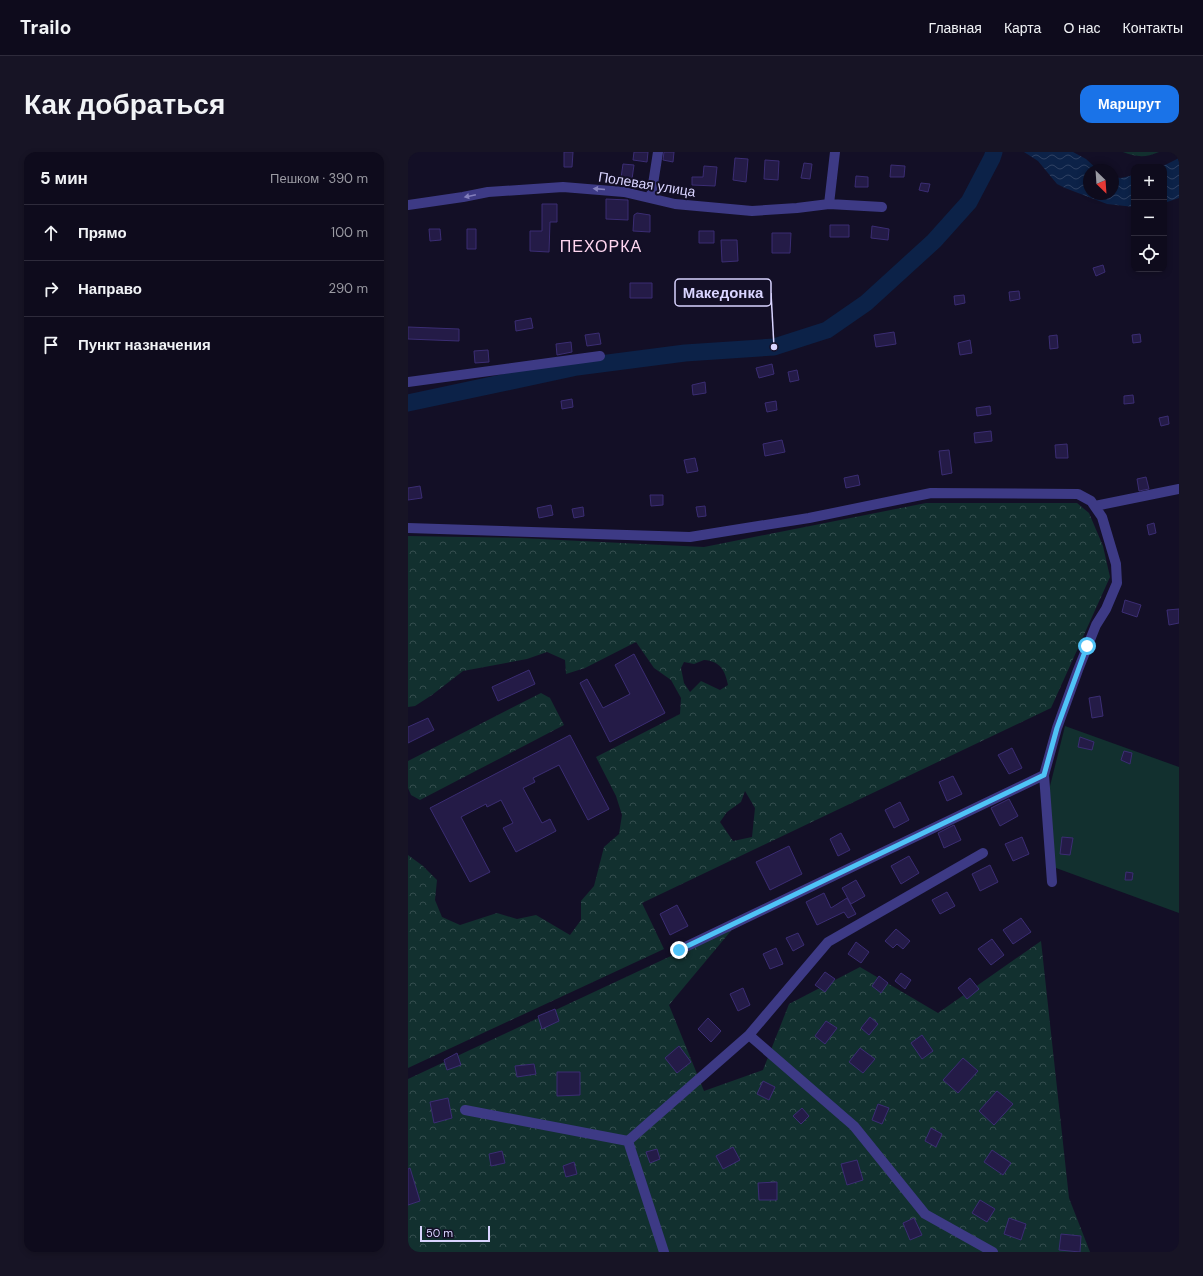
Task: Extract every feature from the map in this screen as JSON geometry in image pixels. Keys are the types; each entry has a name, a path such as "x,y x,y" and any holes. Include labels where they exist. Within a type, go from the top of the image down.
{"street":[{"path":"651,197 658,152"},
{"path":"829,204 835,152"},
{"name":"Полевая улица","path":"408,204 463,198 488,192 544,187 590,188 651,197 675,204 752,211 829,204 882,207"},
{"path":"408,382 600,356"},
{"path":"1095,506 1179,489"},
{"path":"408,528 690,537 810,518 931,493 1078,494 1091,501 1102,517 1116,564 1117,583 1106,609 1096,624 1082,658 1057,728 1044,775 1052,882"},
{"path":"679,950 1044,775"},
{"path":"628,1141 749,1035 828,942 983,853"},
{"path":"749,1035 854,1126 925,1214 993,1252"},
{"path":"465,1110 628,1141"},
{"path":"628,1141 664,1252"}],"green space":[{"path":"1123,152 1159,152 1141,156"},
{"path":"926,503 1077,503 1089,513 1103,546 1110,577 1051,708 642,903 664,949 408,1068 408,855 423,866 437,880 435,900 442,917 460,925 497,913 517,919 536,915 570,935 581,920 581,901 594,886 604,847 619,834 622,815 616,796 596,757 680,714 681,698 671,680 654,668 636,642 585,668 566,674 565,660 547,652 527,659 463,671 432,695 415,706 408,707 408,536 520,538 704,547","holes":["704,660 714,662 721,667 728,685 720,690 701,681 690,692 684,683 681,668 684,662 694,664","745,791 755,808 752,837 733,841 720,822 727,812 741,802"]},
{"path":"541,693 550,698 564,725 420,800 411,795 408,788 408,761"},
{"path":"1065,726 1179,767 1179,913 1056,868 1051,864 1046,802"},
{"path":"735,926 669,1005 704,1091 763,1070 789,1004 860,967 938,1013 1041,941 1069,1198 1090,1252 408,1252 408,1079"}],"water":[{"path":"1024,152 1073,152 1086,159 1091,164 1083,164 1083,195 1057,184 1038,161"},
{"path":"1179,158 1179,198 1167,202 1167,200 1167,164"},
{"path":"1131,176 1131,207 1107,204 1096,200 1119,200 1119,178"}],"building":[{"path":"564,152 573,152 572,167 564,167"},
{"path":"634,152 648,152 647,162 633,160"},
{"path":"664,152 674,152 673,162 663,160"},
{"path":"735,158 748,159 746,182 733,180"},
{"path":"765,160 779,161 778,180 764,179"},
{"path":"804,163 812,164 810,179 801,178"},
{"path":"623,164 634,165 632,179 621,178"},
{"path":"891,165 905,166 904,177 890,177"},
{"path":"704,166 717,167 715,186 692,185 692,177 703,177"},
{"path":"856,176 868,177 868,187 855,187"},
{"path":"921,183 930,184 928,192 919,190"},
{"path":"606,199 628,200 628,220 606,219"},
{"path":"542,204 557,204 557,222 550,222 549,252 530,251 530,231 542,231"},
{"path":"637,213 650,215 650,232 633,231 634,215"},
{"path":"830,225 849,225 849,237 830,237"},
{"path":"872,226 889,229 888,240 871,238"},
{"path":"429,229 440,229 441,240 430,241"},
{"path":"467,229 476,229 476,249 467,249"},
{"path":"699,231 714,231 714,243 699,243"},
{"path":"772,233 791,233 790,253 772,253"},
{"path":"721,240 737,240 738,261 722,262"},
{"path":"1103,265 1105,272 1096,276 1093,268"},
{"path":"630,283 652,283 652,298 630,298"},
{"path":"1019,291 1020,299 1010,301 1009,292"},
{"path":"964,295 965,303 955,305 954,296"},
{"path":"531,318 533,328 516,331 515,321"},
{"path":"408,327 459,329 459,341 408,339"},
{"path":"894,332 896,344 876,347 874,335"},
{"path":"599,333 601,344 587,346 585,335"},
{"path":"1140,334 1141,342 1133,343 1132,335"},
{"path":"1057,335 1058,348 1050,349 1049,336"},
{"path":"970,340 972,353 960,355 958,343"},
{"path":"571,342 572,352 557,355 556,344"},
{"path":"488,350 489,362 475,363 474,351"},
{"path":"772,364 774,374 759,378 756,368"},
{"path":"797,370 799,380 790,382 788,372"},
{"path":"705,382 706,393 693,395 692,385"},
{"path":"1133,395 1134,403 1124,404 1124,396"},
{"path":"572,399 573,407 562,409 561,401"},
{"path":"776,401 777,410 767,412 765,403"},
{"path":"990,406 991,414 977,416 976,408"},
{"path":"1168,416 1169,424 1161,426 1159,418"},
{"path":"991,431 992,441 975,443 974,433"},
{"path":"782,440 785,452 765,456 763,444"},
{"path":"1067,444 1068,458 1056,458 1055,445"},
{"path":"949,450 952,473 942,475 939,451"},
{"path":"695,458 698,471 687,473 684,460"},
{"path":"858,475 860,485 846,488 844,478"},
{"path":"1146,477 1149,489 1139,491 1137,479"},
{"path":"420,486 422,498 408,500 408,488"},
{"path":"650,495 663,495 663,505 651,506"},
{"path":"551,505 553,515 539,518 537,508"},
{"path":"705,506 706,516 698,517 696,507"},
{"path":"583,507 584,516 574,518 572,509"},
{"path":"1154,523 1156,533 1149,535 1147,525"},
{"path":"1125,600 1141,605 1137,617 1122,612"},
{"path":"1179,609 1179,623 1169,625 1167,610"},
{"path":"634,654 665,713 610,742 580,683 587,679 603,708 630,694 615,665"},
{"path":"529,670 535,684 498,701 492,687"},
{"path":"1100,696 1103,716 1092,718 1089,698"},
{"path":"428,718 434,730 408,743 408,727"},
{"path":"570,735 609,809 588,820 559,765 533,778 535,782 523,788 542,823 550,819 556,831 516,852 503,828 513,823 501,800 487,807 486,804 461,817 490,872 470,882 430,808"},
{"path":"1080,737 1094,742 1092,750 1078,747"},
{"path":"1012,748 1022,768 1009,774 998,755"},
{"path":"1124,751 1132,753 1130,764 1121,760"},
{"path":"953,776 962,794 947,801 939,782"},
{"path":"1009,799 1018,816 1000,826 991,808"},
{"path":"900,802 909,820 894,828 885,810"},
{"path":"954,825 961,840 944,848 938,833"},
{"path":"841,833 850,850 838,856 830,839"},
{"path":"1022,837 1029,854 1013,861 1005,844"},
{"path":"1062,837 1073,838 1070,855 1060,854"},
{"path":"789,846 802,874 770,890 756,862"},
{"path":"909,856 919,873 901,884 891,866"},
{"path":"990,865 998,882 980,891 972,874"},
{"path":"1126,872 1133,873 1132,880 1125,880"},
{"path":"856,880 865,896 851,904 842,888"},
{"path":"947,892 955,906 940,914 932,900"},
{"path":"824,893 831,908 847,898 856,914 848,918 844,912 817,925 806,902"},
{"path":"677,905 688,926 670,935 660,914"},
{"path":"1021,918 1031,932 1013,944 1003,930"},
{"path":"896,929 910,941 903,949 897,944 893,948 885,941"},
{"path":"798,933 804,945 793,951 786,938"},
{"path":"992,939 1004,955 991,965 978,949"},
{"path":"856,942 869,952 861,963 848,954"},
{"path":"776,948 783,964 770,969 763,954"},
{"path":"825,972 835,979 825,992 815,985"},
{"path":"901,973 911,980 905,989 895,981"},
{"path":"879,976 888,983 881,993 872,986"},
{"path":"970,978 979,989 967,999 958,988"},
{"path":"743,988 750,1005 738,1011 730,994"},
{"path":"555,1009 559,1021 542,1029 538,1016"},
{"path":"870,1017 878,1024 869,1035 861,1028"},
{"path":"708,1018 721,1031 711,1042 698,1029"},
{"path":"826,1021 837,1028 825,1044 815,1036"},
{"path":"922,1035 933,1051 922,1059 911,1043"},
{"path":"679,1046 691,1062 677,1073 665,1058"},
{"path":"860,1048 875,1059 863,1073 849,1062"},
{"path":"457,1053 461,1065 447,1070 444,1060"},
{"path":"963,1058 978,1071 958,1093 943,1080"},
{"path":"534,1064 536,1074 517,1077 515,1066"},
{"path":"557,1072 580,1072 580,1095 557,1096"},
{"path":"763,1081 775,1087 769,1100 757,1094"},
{"path":"997,1091 1013,1104 994,1125 979,1111"},
{"path":"448,1098 452,1118 434,1123 430,1102"},
{"path":"878,1104 889,1108 882,1124 872,1120"},
{"path":"802,1108 809,1116 801,1124 793,1116"},
{"path":"931,1128 942,1134 936,1147 925,1141"},
{"path":"733,1147 740,1160 723,1169 716,1156"},
{"path":"657,1149 660,1159 650,1163 646,1152"},
{"path":"992,1150 1011,1163 1003,1175 984,1162"},
{"path":"502,1151 505,1163 491,1166 489,1154"},
{"path":"857,1160 863,1180 847,1185 841,1164"},
{"path":"574,1162 577,1174 566,1177 563,1166"},
{"path":"410,1168 420,1201 408,1205 408,1169"},
{"path":"777,1182 777,1200 759,1200 758,1183"},
{"path":"980,1200 995,1209 987,1222 972,1213"},
{"path":"914,1218 922,1235 910,1240 903,1223"},
{"path":"1009,1218 1026,1224 1021,1240 1004,1234"},
{"path":"1061,1234 1081,1236 1080,1252 1059,1250"}],"waterway":[{"path":"408,403 577,367 685,353 774,347 827,330 866,303 934,241 969,202 994,152"}],"place":[{"name":"Македонка","path":"774,347"}],"district":[{"name":"ПЕХОРКА","path":"601,246"}],"route":[{"path":"679,950 1044,775 1057,728 1087,646"}]}
